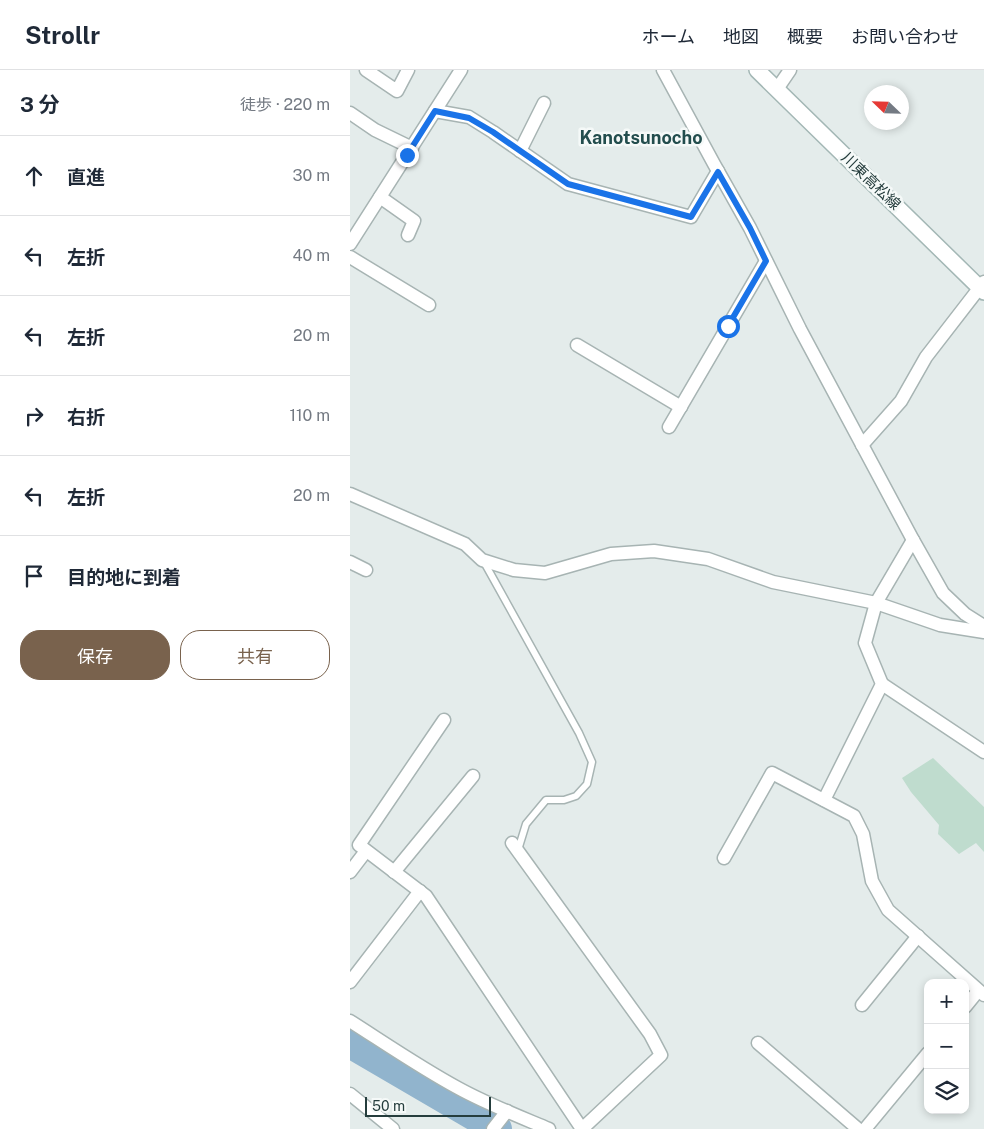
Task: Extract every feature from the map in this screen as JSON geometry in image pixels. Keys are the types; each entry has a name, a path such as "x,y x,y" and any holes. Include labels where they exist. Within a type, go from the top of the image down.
{"main road":[{"name":"川東高松線","path":"757,70 983,287"}],"street":[{"path":"366,70 397,91 408,70"},
{"path":"352,236 412,148 460,70"},
{"path":"663,70 750,228 800,329 943,593 965,614 984,626"},
{"path":"777,90 790,70"},
{"path":"520,151 544,103"},
{"path":"435,111 469,118 493,132 568,184 691,217 718,172"},
{"path":"350,113 375,130 412,148"},
{"path":"380,197 414,220 408,235"},
{"path":"350,257 429,305"},
{"path":"669,427 766,261"},
{"path":"862,444 901,401 926,357 983,287"},
{"path":"577,345 681,407"},
{"path":"350,494 465,544 482,560 514,570 545,573 611,554 654,551 708,559 773,582 876,603 940,625 984,632"},
{"path":"913,540 876,603 865,643 882,684 984,752"},
{"path":"350,562 366,570"},
{"path":"824,800 882,684"},
{"path":"444,720 359,845 426,896 582,1129 661,1055 650,1034 515,847"},
{"path":"724,858 772,773 854,816 863,834 872,881 888,910 981,993 969,1004"},
{"path":"394,872 474,776"},
{"path":"350,872 366,851"},
{"path":"350,982 420,891"},
{"path":"862,1004 918,936"},
{"path":"350,1022 437,1076 482,1100 549,1129"},
{"path":"758,1043 858,1129"},
{"path":"865,1129 924,1058"},
{"path":"350,1094 393,1129"},
{"path":"496,1126 507,1111"}],"lane":[{"path":"482,560 574,725 592,762 587,784 576,796 564,800 546,800 526,824 515,847"}],"green space":[{"path":"933,758 984,807 984,852 976,843 959,854 938,834 939,825 911,792 902,778"}],"waterway":[{"path":"350,1043 497,1129"}],"district":[{"name":"Kanotsunocho","path":"641,138"}],"route":[{"path":"407,155 435,111 469,118 493,132 568,184 691,217 718,172 750,228 766,261 728,326"}]}
